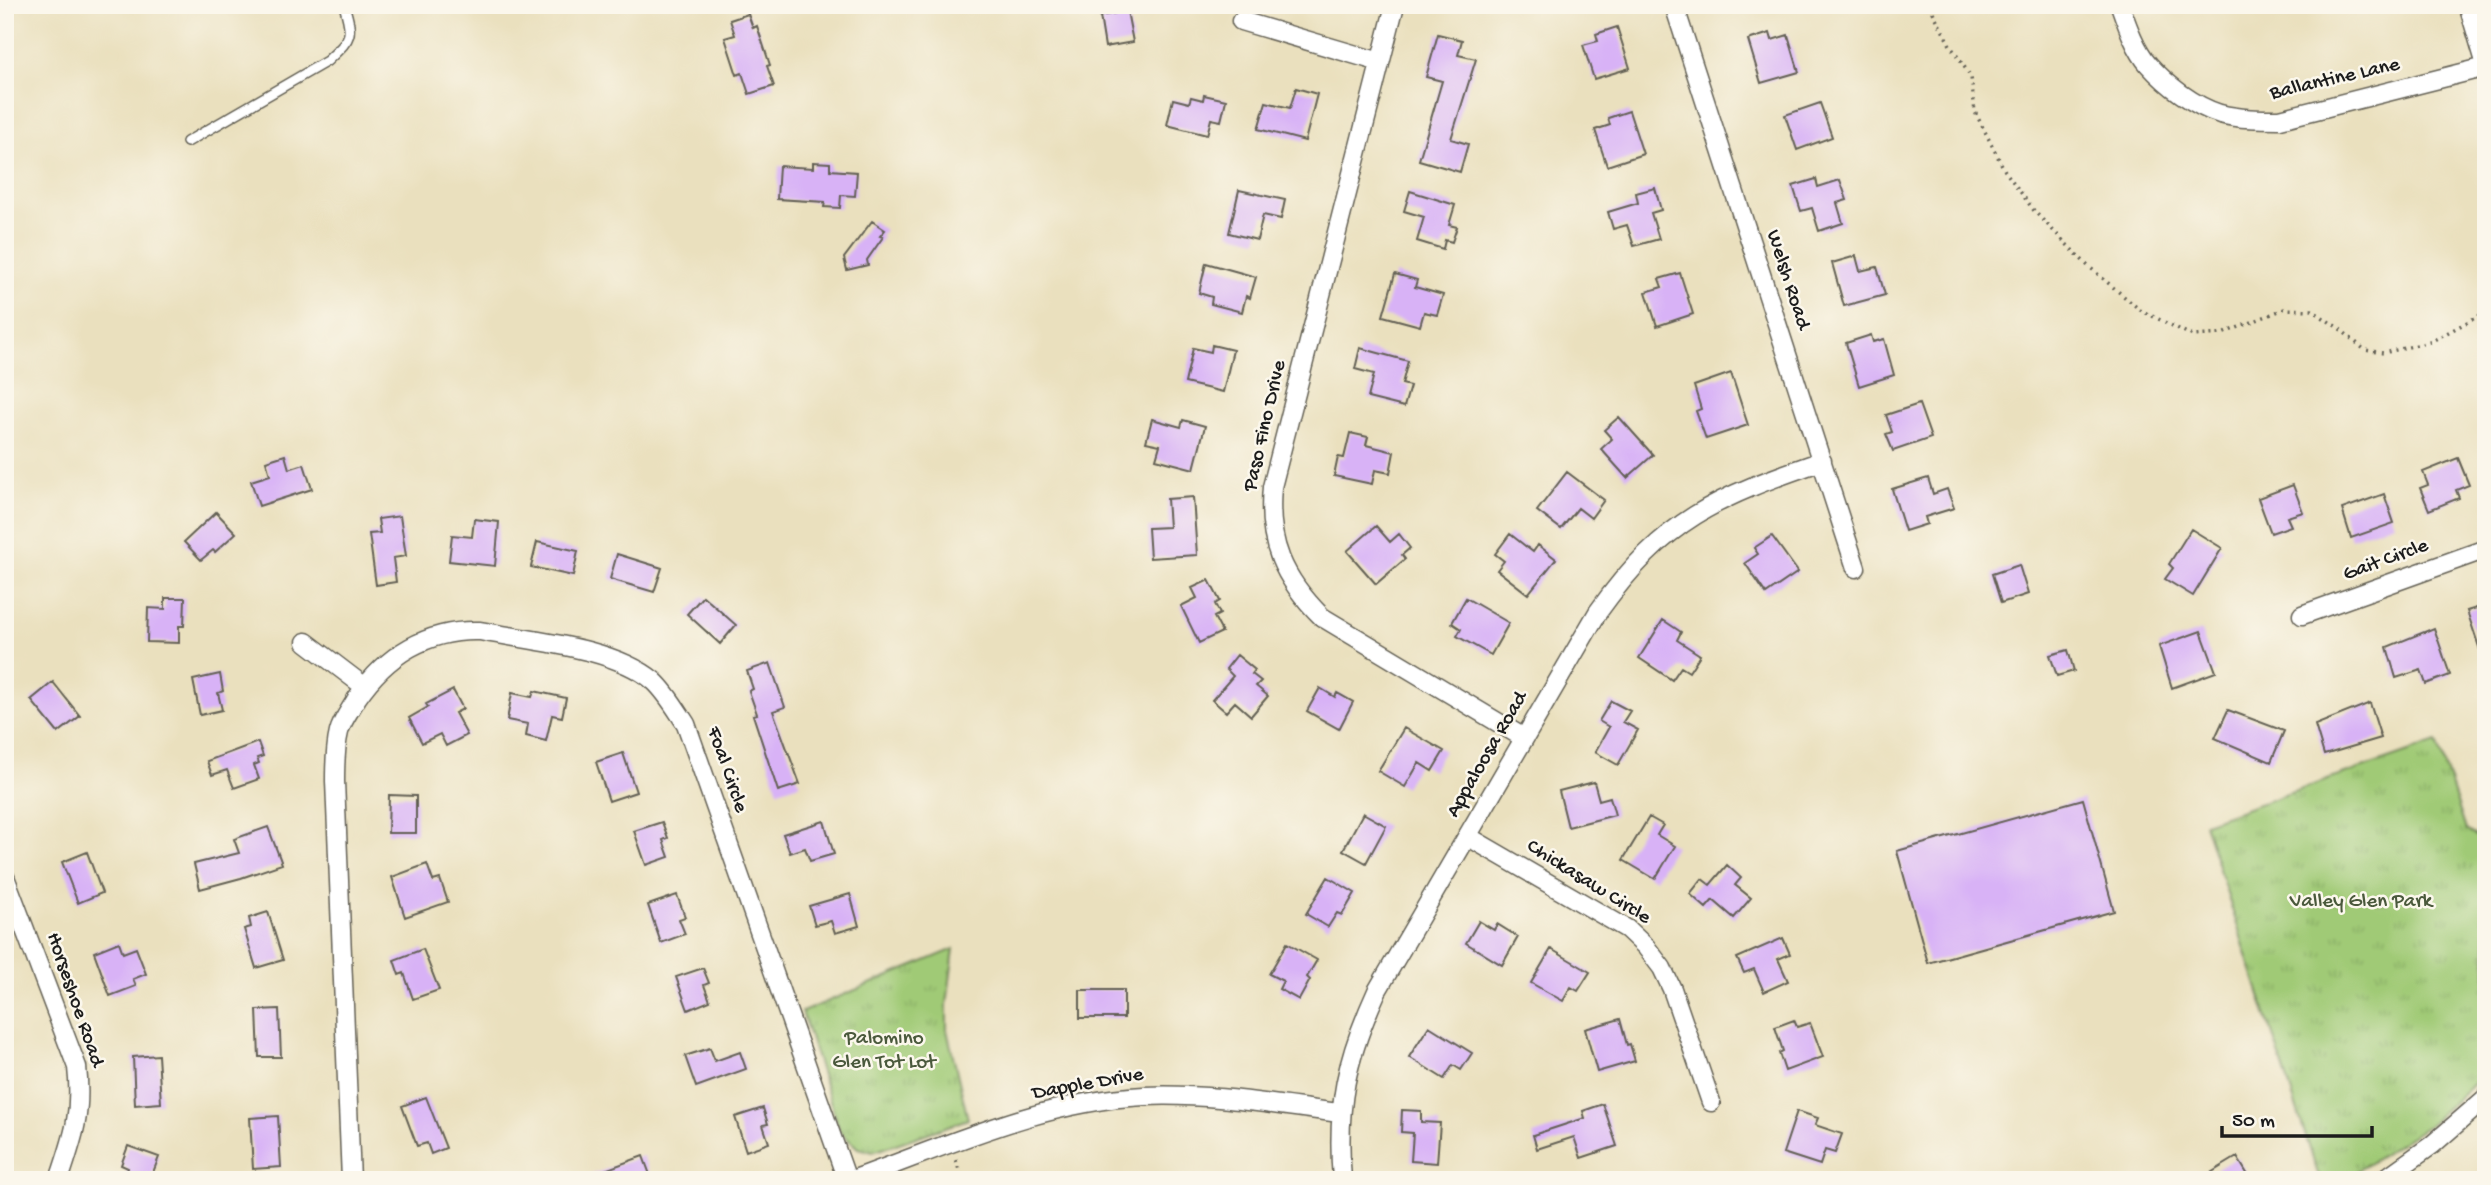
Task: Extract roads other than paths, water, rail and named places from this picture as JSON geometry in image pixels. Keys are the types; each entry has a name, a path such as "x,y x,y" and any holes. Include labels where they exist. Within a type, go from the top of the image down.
{"street":[{"name":"Paso Fino Drive","path":"1395,5 1272,486 1270,506 1273,535 1285,572 1301,597 1322,617 1524,738"},
{"name":"Welsh Road","path":"1674,5 1856,568"},
{"name":"Ballantine Lane","path":"2120,5 2128,29 2147,64 2185,97 2219,114 2229,116 2280,119 2486,66"},
{"path":"2468,5 2486,66"},
{"path":"1241,21 1380,62"},
{"name":"Appaloosa Road","path":"1342,1180 1340,1113 1351,1053 1377,991 1598,612 1617,584 1655,543 1692,516 1732,493 1822,461"},
{"name":"Gait Circle","path":"2302,615 2486,549"},
{"name":"Foal Circle","path":"351,1180 335,758 340,730 365,687 387,664 407,648 439,634 463,630 598,653 632,666 654,682 672,701 685,724 847,1180"},
{"path":"306,642 365,687"},
{"name":"Chickasaw Circle","path":"1467,836 1627,929 1646,947 1662,968 1672,989 1711,1102"},
{"name":"Horseshoe Road","path":"5,877 77,1067 80,1096 78,1124 60,1180"},
{"name":"Dapple Drive","path":"852,1180 1022,1120 1109,1100 1205,1097 1340,1113"},
{"path":"2389,1178 2432,1146 2486,1098"}],"lane":[{"path":"187,142 327,61 347,42 351,28 344,5"}],"park label":[{"name":"Valley Glen Park","path":"2361,902"},
{"name":"Palomino Glen Tot Lot","path":"884,1051"}]}
